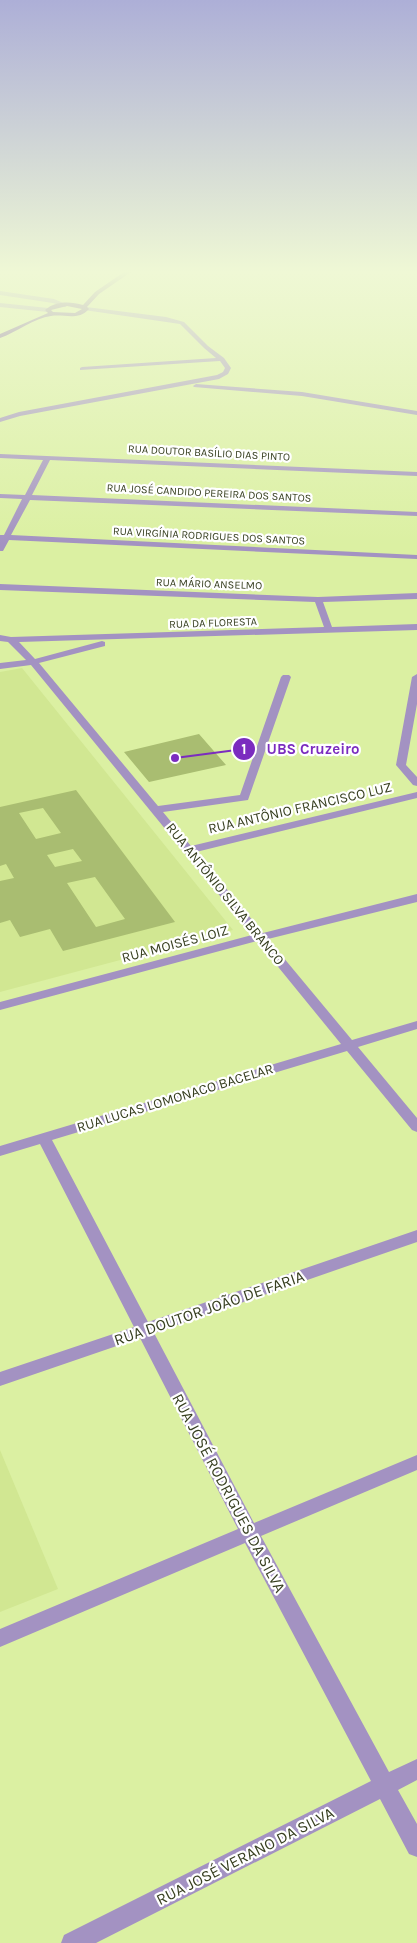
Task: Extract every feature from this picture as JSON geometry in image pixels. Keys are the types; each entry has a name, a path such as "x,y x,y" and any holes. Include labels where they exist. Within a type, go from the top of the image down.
{"street":[{"path":"82,368 165,363"},
{"path":"0,420 19,414 218,377 226,373 228,368 224,363"},
{"path":"181,385 302,394 417,413"},
{"name":"RUA DOUTOR BASÍLIO DIAS PINTO","path":"0,456 417,474"},
{"path":"0,548 3,537 48,458"},
{"name":"RUA JOSÉ CANDIDO PEREIRA DOS SANTOS","path":"0,496 417,514"},
{"name":"RUA VIRGÍNIA RODRIGUES DOS SANTOS","path":"3,537 417,557"},
{"name":"RUA MÁRIO ANSELMO","path":"0,587 318,600 417,596"},
{"path":"318,600 330,630"},
{"name":"RUA DA FLORESTA","path":"0,638 11,640 417,627"},
{"path":"0,666 33,662 80,648 141,636"},
{"path":"11,640 33,662"},
{"name":"RUA ANTÔNIO SILVA BRANCO","path":"33,662 417,1128"},
{"path":"156,810 244,798 286,677"},
{"path":"417,677 401,765 417,783"},
{"name":"RUA ANTÔNIO FRANCISCO LUZ","path":"189,850 417,795"},
{"name":"RUA MOISÉS LOIZ","path":"0,1006 260,937 417,898"},
{"name":"RUA LUCAS LOMONACO BACELAR","path":"0,1151 417,1025"},
{"name":"RUA JOSÉ RODRIGUES DA SILVA","path":"44,1138 249,1532 417,1846"},
{"name":"RUA DOUTOR JOÃO DE FARIA","path":"0,1380 417,1236"},
{"path":"0,1638 417,1462"},
{"name":"RUA JOSÉ VERANO DA SILVA","path":"72,1943 417,1769"}],"shaded area":[{"path":"22,668 233,930 0,992 0,672"},
{"path":"0,1450 58,1589 0,1612"}],"building":[{"path":"199,734 226,765 149,782 124,752"},
{"path":"76,790 175,922 63,951 50,929 20,937 10,920 0,923 0,881 14,878 6,864 0,866 0,807","holes":["43,808 61,833 36,839 19,813","73,849 82,861 55,867 47,855","95,877 125,919 96,927 67,883"]}],"place":[{"name":"UBS Cruzeiro","path":"175,758"}]}
